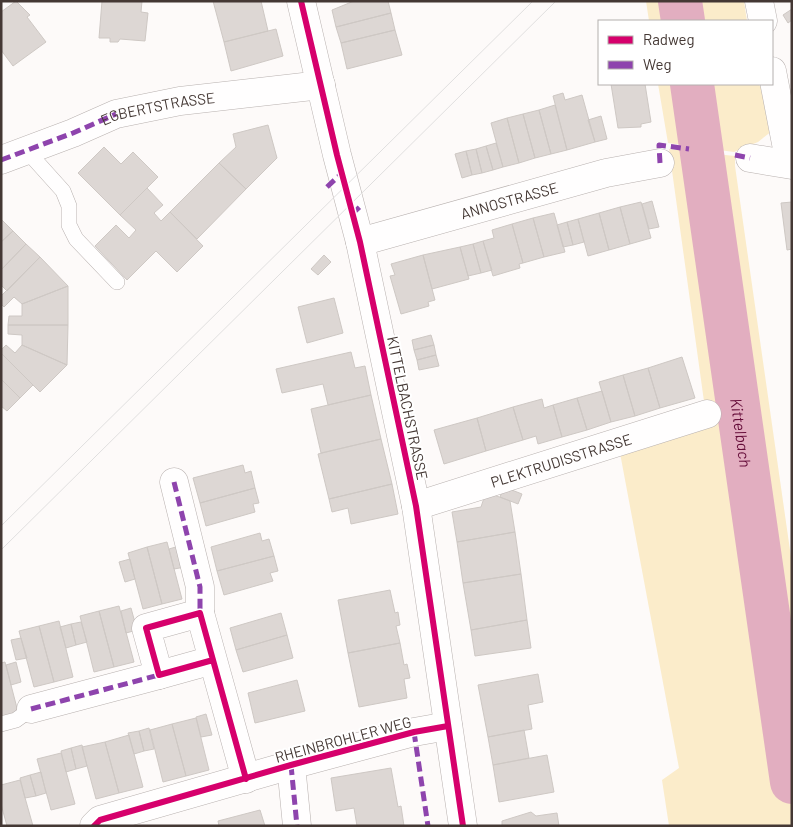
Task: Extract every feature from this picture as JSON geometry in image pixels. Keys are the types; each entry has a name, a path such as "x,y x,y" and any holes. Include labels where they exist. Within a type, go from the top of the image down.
{"street":[{"name":"KITTELBACHSTRASSE","path":"301,1 360,242 416,506 463,826"},
{"path":"759,1 763,20"},
{"path":"750,158 791,164 773,76"},
{"name":"EGBERTSTRASSE","path":"1,160 116,114 180,101 321,85"},
{"name":"ANNOSTRASSE","path":"360,242 606,173 660,164"},
{"name":"PLEKTRUDISSTRASSE","path":"416,506 707,414"},
{"path":"174,482 200,587 200,613 246,779"},
{"path":"159,675 146,628 200,613"},
{"path":"31,708 213,660"},
{"name":"RHEINBROHLER WEG","path":"94,826 100,820 291,765 414,732 448,726"},
{"name":"RHEINBROHLER WEG","path":"291,765 296,826"}],"lane":[{"path":"27,151 63,192 69,206 69,225 76,239 117,282"},
{"path":"1,724 16,720 31,708"}],"shaded area":[{"path":"646,1 744,1 747,20 649,20"},
{"path":"658,85 759,85 766,89 772,131 758,142 734,152 668,143"},
{"path":"669,149 735,156 792,564 792,826 669,826 662,780 679,768 620,453 707,423"}],"building":[{"path":"16,1 30,15 27,17 46,42 13,66 1,50 1,12"},
{"path":"102,1 142,1 141,12 148,13 145,41 120,39 118,42 110,42 110,38 99,38"},
{"path":"213,1 261,1 268,31 224,42"},
{"path":"354,1 388,1 391,13 336,27 332,10"},
{"path":"792,9 792,20 788,23 783,15"},
{"path":"391,13 395,30 341,43 336,27"},
{"path":"276,29 283,56 231,71 224,42"},
{"path":"395,30 402,55 347,69 341,43"},
{"path":"611,85 645,85 651,122 641,124 641,127 618,128"},
{"path":"563,93 565,100 582,95 595,142 567,150 553,96"},
{"path":"555,105 567,150 551,154 539,110"},
{"path":"539,110 551,154 535,158 523,114"},
{"path":"523,114 535,158 519,163 507,118"},
{"path":"601,116 607,139 595,142 588,120"},
{"path":"507,118 519,163 503,167 491,123"},
{"path":"268,125 277,158 246,189 219,163 236,147 233,134"},
{"path":"496,143 503,167 493,170 486,146"},
{"path":"486,146 493,170 482,173 476,149"},
{"path":"104,147 121,164 133,152 158,177 120,215 78,173"},
{"path":"476,149 482,173 472,175 466,151"},
{"path":"466,151 472,175 462,178 455,154"},
{"path":"219,163 246,189 197,239 170,212"},
{"path":"147,188 163,205 154,213 161,221 170,212 203,246 177,272 156,251 127,280 95,246 116,225 129,238 136,230 120,215"},
{"path":"652,201 659,227 649,229 642,204"},
{"path":"641,202 651,238 630,244 620,207"},
{"path":"792,202 792,249 787,250 781,203"},
{"path":"620,207 630,244 609,250 599,213"},
{"path":"554,213 565,252 544,257 533,218"},
{"path":"599,213 609,250 588,256 578,219"},
{"path":"533,218 544,257 523,263 512,224"},
{"path":"1,219 13,231 1,242"},
{"path":"578,219 584,242 573,245 567,222"},
{"path":"567,222 573,245 563,247 557,225"},
{"path":"512,224 523,263 519,264 520,268 493,276 483,241 494,238 492,230"},
{"path":"13,231 26,244 1,270 1,242"},
{"path":"483,241 492,270 481,273 473,244"},
{"path":"26,244 40,257 7,291 1,285 1,270"},
{"path":"473,244 481,273 468,276 460,247"},
{"path":"460,247 469,279 432,289 423,255"},
{"path":"324,255 331,262 318,275 311,269"},
{"path":"423,255 435,300 428,302 429,306 401,314 390,276 395,275 391,264"},
{"path":"40,257 68,286 22,304 14,297 4,307 1,304 1,296"},
{"path":"68,286 68,325 8,325 9,316 22,316 22,304"},
{"path":"334,298 343,333 307,343 298,307"},
{"path":"8,325 68,325 67,365 22,345 22,335 8,334"},
{"path":"431,335 434,345 414,350 412,340"},
{"path":"6,345 15,353 22,345 67,365 40,392 1,353 1,350"},
{"path":"434,345 436,355 417,360 414,350"},
{"path":"351,352 355,368 365,366 371,395 328,405 323,384 282,393 276,369"},
{"path":"1,353 33,385 20,398 1,379"},
{"path":"436,355 439,366 419,370 417,360"},
{"path":"682,357 695,398 660,408 648,368"},
{"path":"648,368 660,408 635,416 623,375"},
{"path":"623,375 635,416 611,422 599,382"},
{"path":"1,379 20,398 7,411 1,406"},
{"path":"602,391 611,422 587,430 577,398"},
{"path":"371,395 381,439 321,453 311,409"},
{"path":"577,398 587,430 562,437 553,405"},
{"path":"542,399 544,408 553,405 562,437 538,444 536,436 523,440 513,407"},
{"path":"513,407 523,440 486,451 477,418"},
{"path":"477,418 486,451 444,464 434,430"},
{"path":"381,439 392,484 329,499 318,454"},
{"path":"243,465 245,473 251,471 255,488 200,503 193,478"},
{"path":"392,484 398,514 351,524 348,508 332,512 329,499"},
{"path":"504,487 522,494 518,504 500,497"},
{"path":"255,488 259,503 253,504 255,512 206,526 200,503"},
{"path":"486,492 510,501 515,532 457,542 452,512 481,507"},
{"path":"515,532 521,574 463,583 457,542"},
{"path":"260,533 262,541 269,539 274,556 217,571 211,547"},
{"path":"167,542 182,599 162,604 147,547"},
{"path":"179,546 185,567 174,569 169,549"},
{"path":"147,547 162,604 143,609 128,553"},
{"path":"274,556 278,571 270,573 273,581 224,595 217,571"},
{"path":"130,559 135,579 125,582 119,562"},
{"path":"521,574 527,620 471,630 463,583"},
{"path":"390,590 395,613 398,612 400,625 396,626 400,643 348,653 338,600"},
{"path":"119,606 134,662 114,667 99,611"},
{"path":"131,608 137,630 126,633 121,611"},
{"path":"99,611 114,667 94,672 80,616"},
{"path":"281,613 287,635 236,650 230,628"},
{"path":"527,620 531,648 475,656 471,630"},
{"path":"59,621 73,677 54,682 39,626"},
{"path":"81,622 87,642 76,645 71,624"},
{"path":"71,624 76,645 66,648 60,627"},
{"path":"39,626 54,682 34,687 19,631"},
{"path":"287,635 293,658 243,672 236,650"},
{"path":"21,638 27,658 16,660 11,640"},
{"path":"400,643 404,665 407,664 410,678 404,679 407,698 359,707 348,653"},
{"path":"5,662 18,712 1,717 1,663"},
{"path":"16,662 21,682 11,685 6,665"},
{"path":"538,674 543,702 528,705 532,729 488,737 478,685"},
{"path":"297,680 305,711 255,723 248,693"},
{"path":"206,714 212,735 201,737 196,717"},
{"path":"196,718 209,770 186,776 172,724"},
{"path":"172,724 186,776 163,782 150,730"},
{"path":"149,728 154,749 144,751 139,731"},
{"path":"524,730 529,758 493,765 488,737"},
{"path":"139,731 144,751 134,754 128,733"},
{"path":"129,735 143,787 119,793 105,742"},
{"path":"105,742 119,793 96,799 82,747"},
{"path":"82,745 87,766 76,769 71,748"},
{"path":"71,748 76,769 66,772 61,751"},
{"path":"61,753 75,804 51,810 37,759"},
{"path":"547,755 554,792 499,802 493,765"},
{"path":"391,768 398,807 401,806 404,826 357,826 354,808 336,811 331,778"},
{"path":"41,772 46,793 36,796 30,775"},
{"path":"30,775 36,796 25,798 20,778"},
{"path":"20,780 33,826 7,826 1,804 1,785"},
{"path":"260,810 265,826 219,826 218,821"},
{"path":"531,812 536,816 557,813 559,826 502,826 502,821"}],"waterway":[{"name":"Kittelbach","path":"680,1 683,20"},
{"name":"Kittelbach","path":"692,85 792,782"}],"tram line":[{"path":"1,526 533,1"},
{"path":"1,550 556,1"}],"marked path":[{"path":"1,160 73,133 116,114"},
{"path":"660,163 659,145 689,149"},
{"path":"735,155 750,158"},
{"path":"327,187 342,173"},
{"path":"352,214 363,204"},
{"path":"174,482 200,587 200,613"},
{"path":"31,709 159,675"},
{"path":"414,732 428,826"},
{"path":"291,765 297,826"}],"cycle path":[{"path":"301,1 337,155 360,242 416,506 463,826"},
{"path":"213,660 200,613 146,628 159,675 213,660 246,779"},
{"path":"94,826 100,820 291,765 414,732 448,726"}]}
